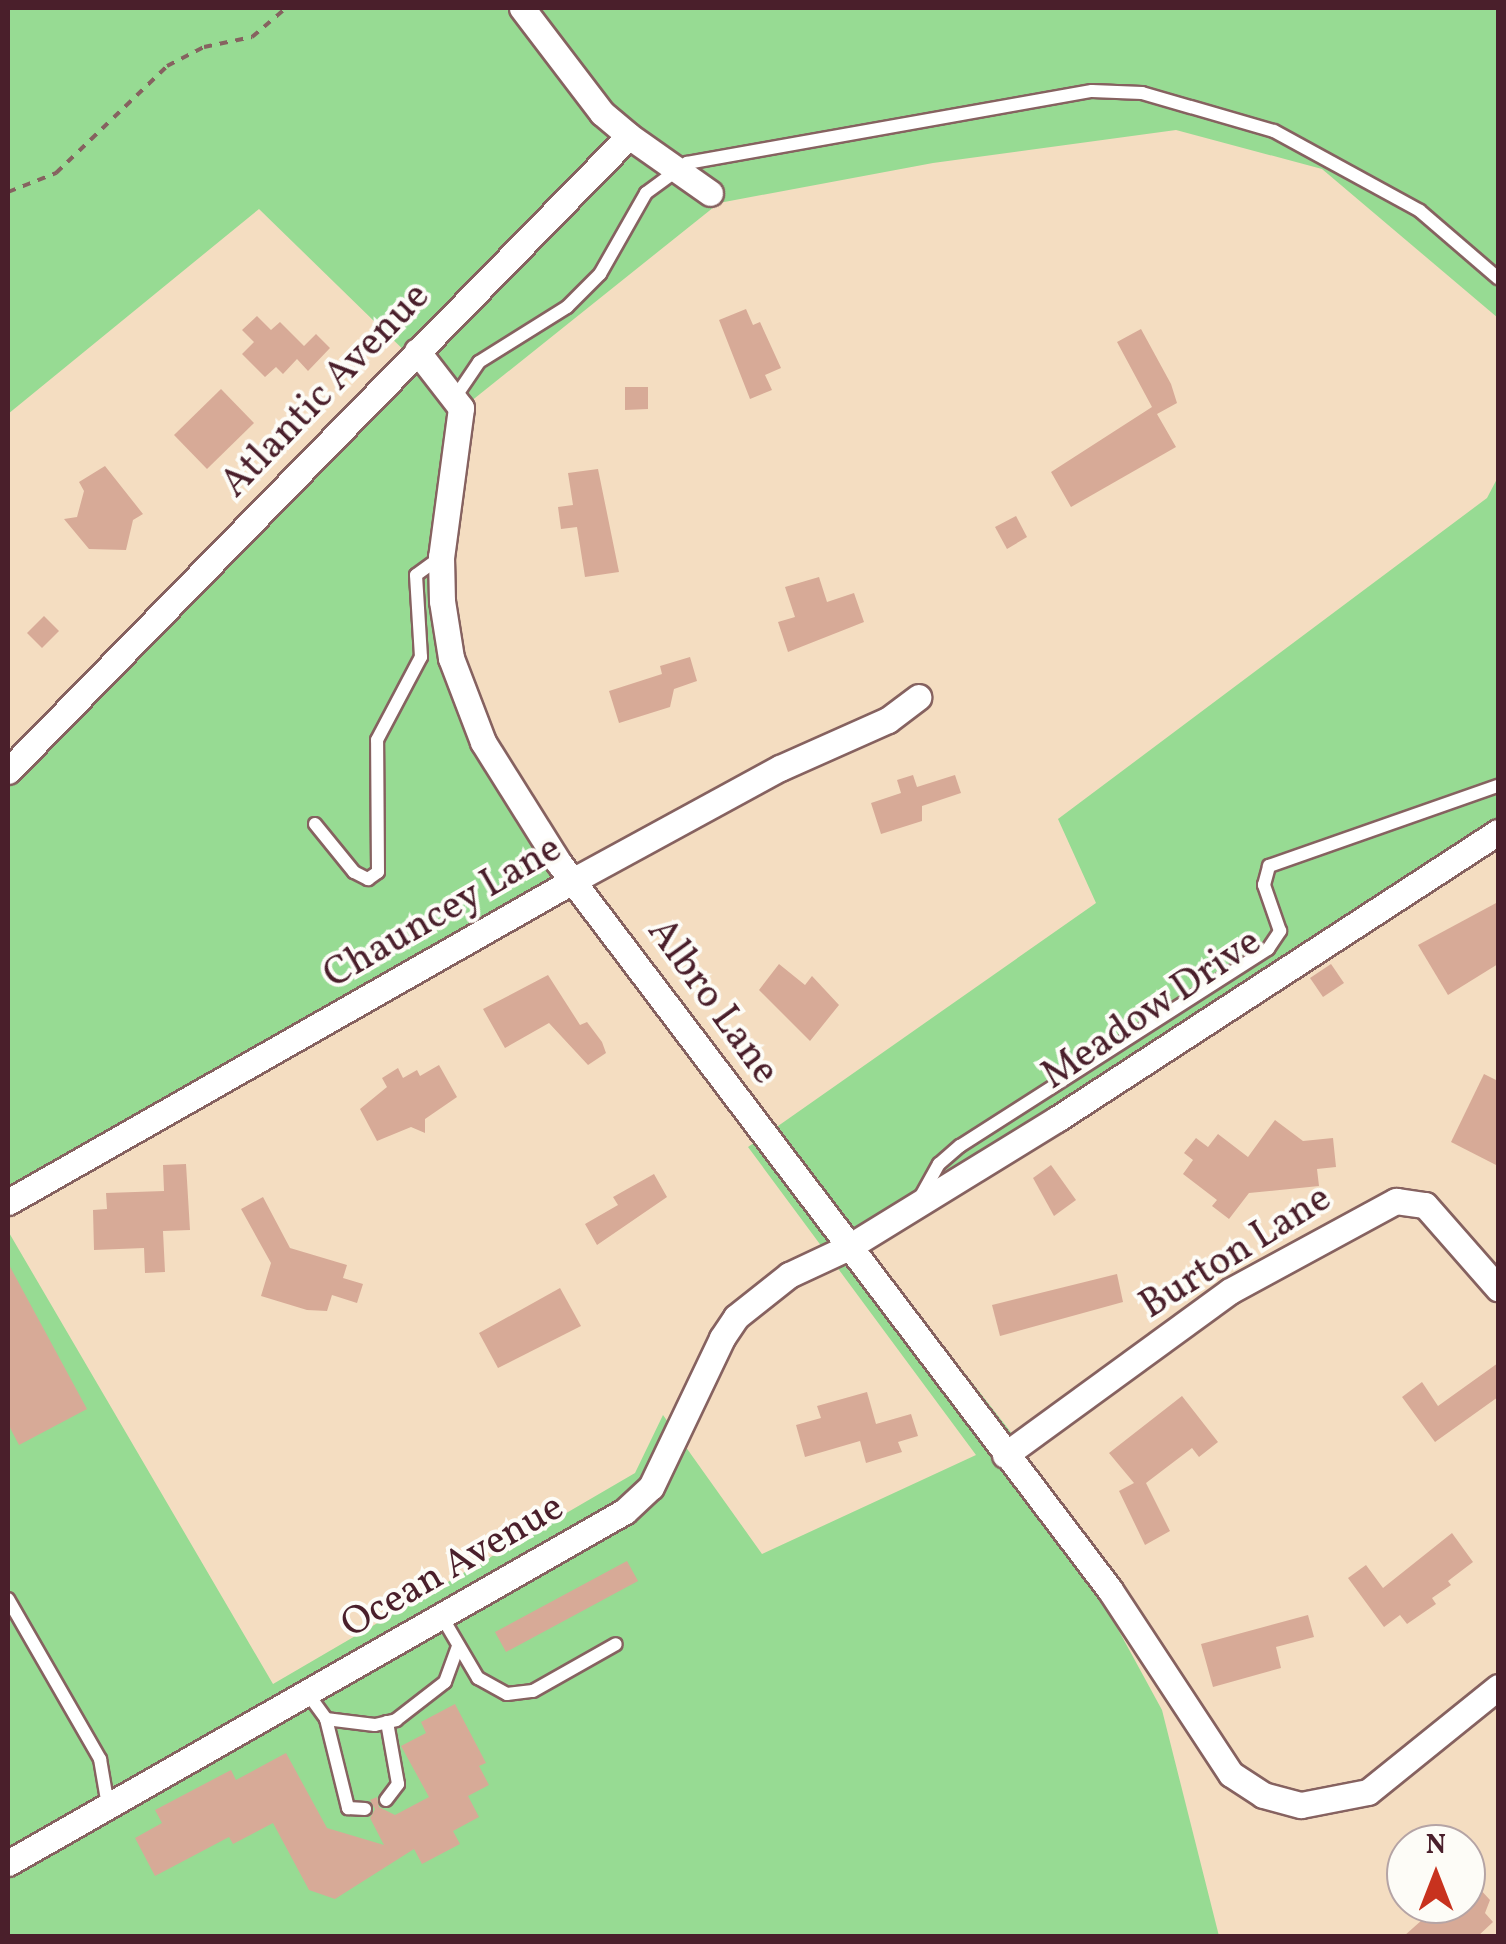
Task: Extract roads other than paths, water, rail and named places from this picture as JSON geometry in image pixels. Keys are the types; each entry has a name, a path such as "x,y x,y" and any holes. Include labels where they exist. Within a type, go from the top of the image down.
{"street":[{"path":"522,8 602,114 710,193"},
{"name":"Atlantic Avenue","path":"8,771 629,136"},
{"path":"418,352 456,396"},
{"name":"Albro Lane","path":"456,396 462,415 441,557 451,658 483,742 558,864 576,880 1137,1633 1231,1774 1263,1795 1301,1805 1368,1792 1498,1687"},
{"name":"Chauncey Lane","path":"8,1202 780,768 888,720 918,696"},
{"name":"Meadow Drive","path":"847,1248 1498,832"},
{"name":"Burton Lane","path":"1005,1455 1230,1292 1396,1201 1425,1205 1498,1288"},
{"name":"Ocean Avenue","path":"8,1863 625,1511 651,1487 736,1317 789,1275 847,1248"}],"lane":[{"path":"456,396 479,362 567,307 600,274 646,193 676,169 1122,90 1274,132 1420,211 1498,278"},
{"path":"315,824 354,872 368,879 378,872 376,740 420,657 416,575 441,557"},
{"path":"919,1203 939,1164 960,1146 1268,949 1280,931 1264,885 1268,866 1498,786"},
{"path":"8,1599 100,1759 108,1806"},
{"path":"442,1617 478,1678 507,1694 533,1691 616,1644"},
{"path":"326,1719 386,1722 434,1693 458,1647"},
{"path":"308,1694 326,1719 348,1808 365,1809"},
{"path":"386,1722 398,1784 386,1800"}]}
